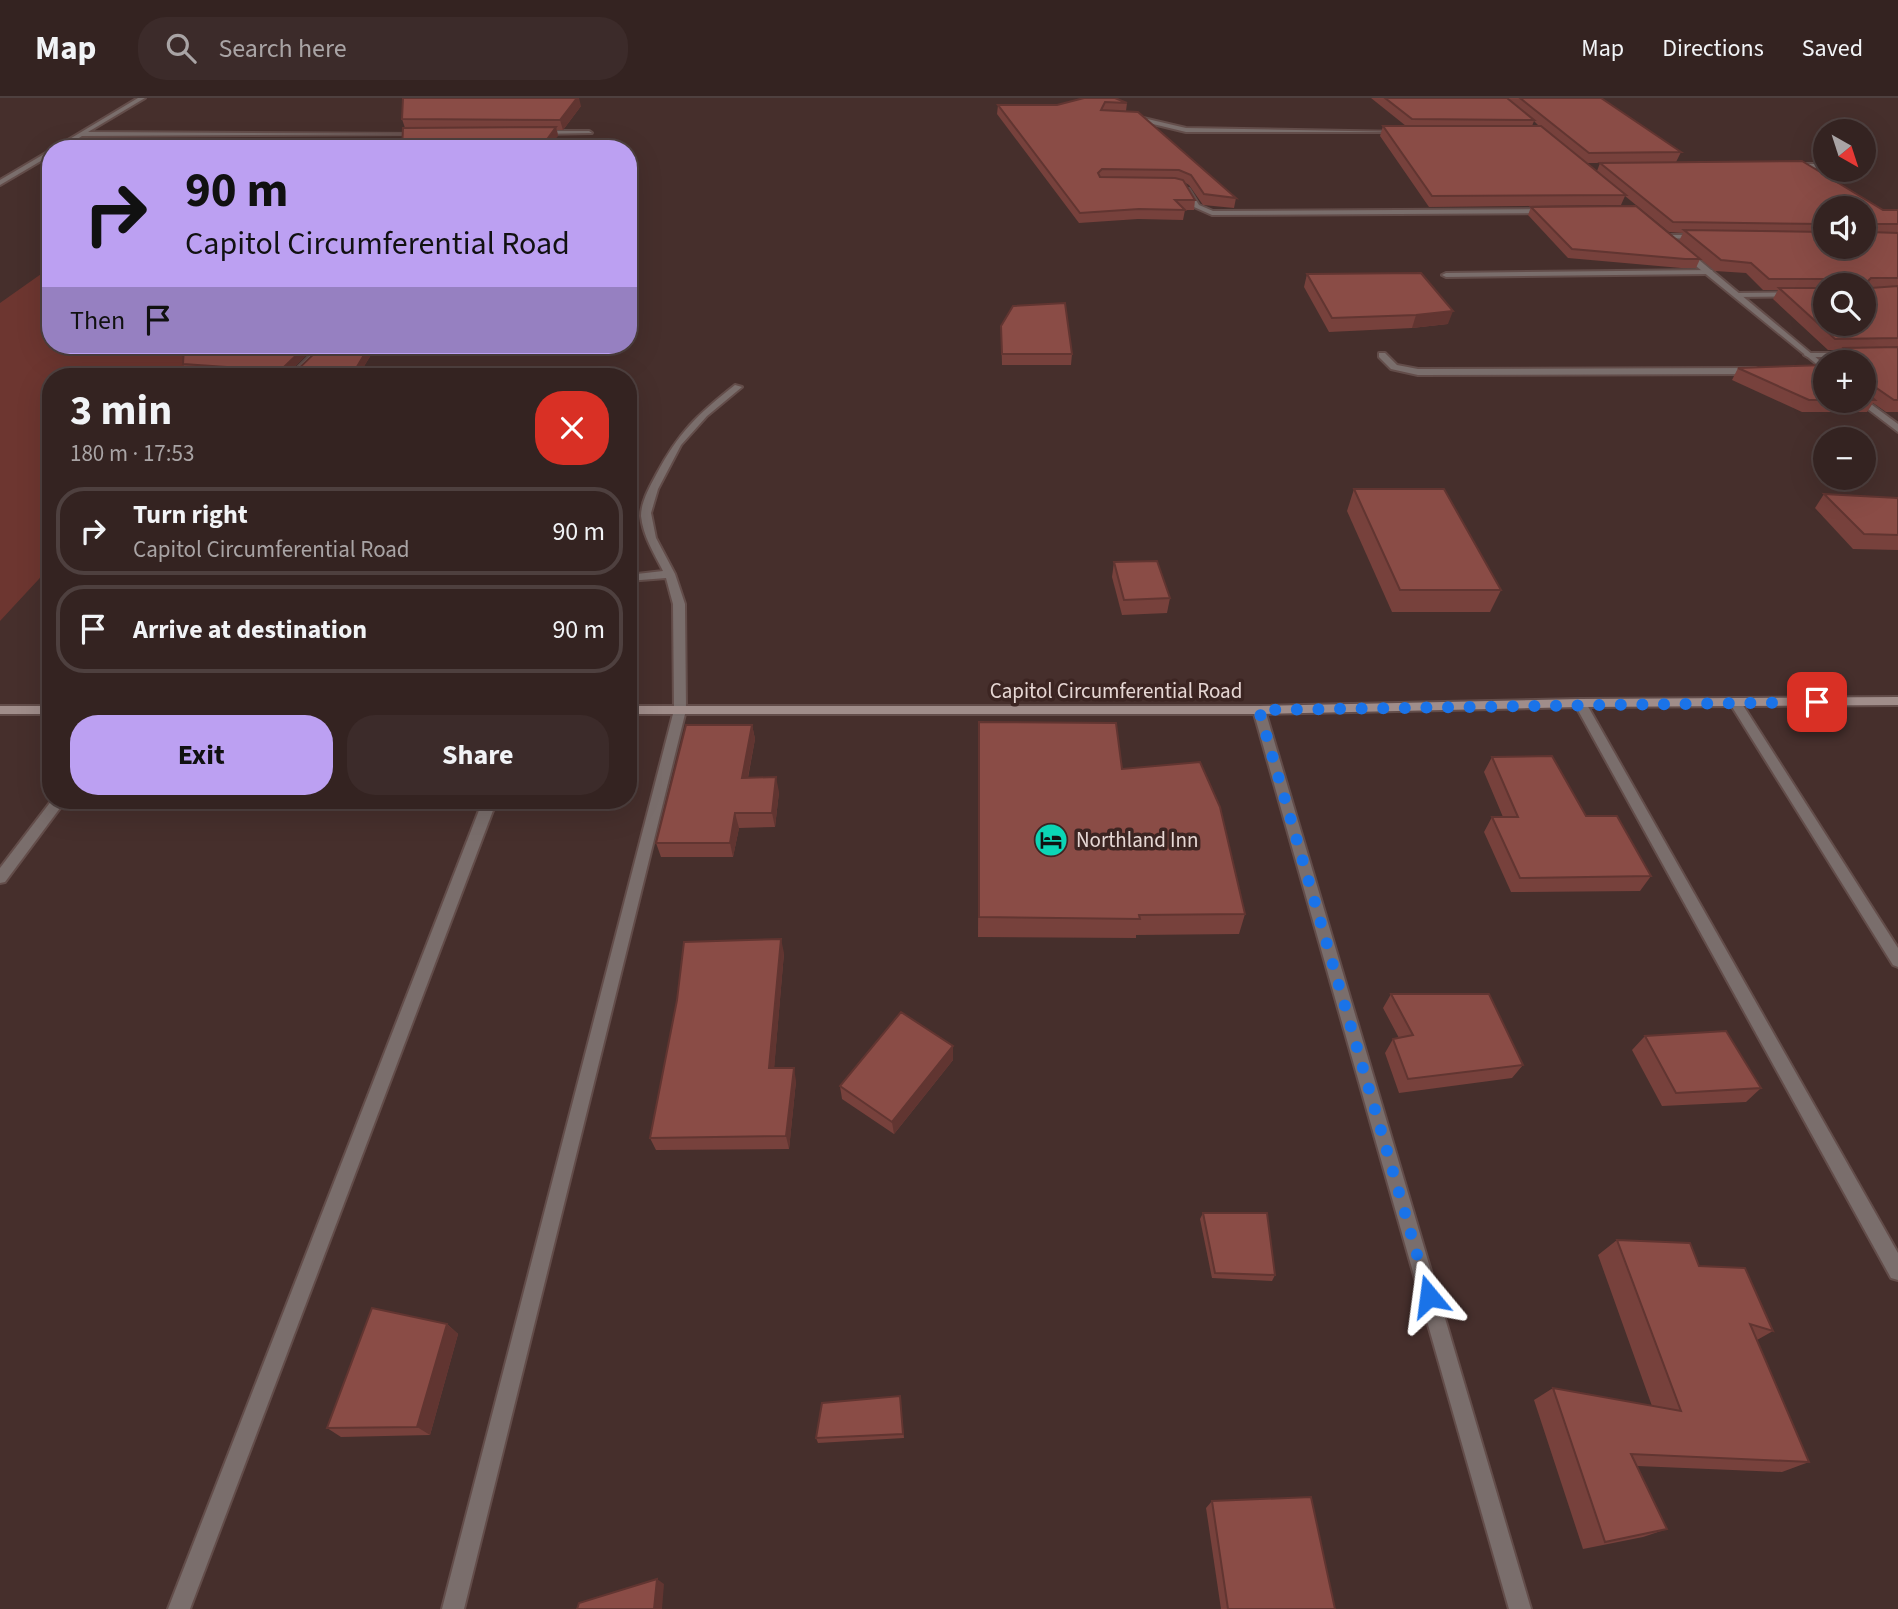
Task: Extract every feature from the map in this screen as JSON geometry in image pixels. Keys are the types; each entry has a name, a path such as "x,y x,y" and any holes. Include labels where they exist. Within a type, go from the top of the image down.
{"main road":[{"name":"Capitol Circumferential Road","path":"637,710 1259,710 1580,703 1898,701"},
{"path":"0,710 42,710"}],"street":[{"path":"70,140 142,98"},
{"path":"1114,116 1144,117 1163,126 1186,130 1406,132"},
{"path":"534,133 589,133"},
{"path":"80,134 424,134"},
{"path":"0,183 42,157"},
{"path":"1785,166 1813,166"},
{"path":"1181,185 1188,191 1196,206 1212,213 1552,211"},
{"path":"1656,228 1813,359"},
{"path":"1666,237 1706,237"},
{"path":"1446,275 1709,272"},
{"path":"1737,295 1813,294"},
{"path":"301,368 316,354"},
{"path":"1382,355 1394,367 1418,372 1771,371"},
{"path":"1808,355 1813,355"},
{"path":"453,1609 680,710 679,604 670,575 651,538 646,513 653,489 677,444 704,414 737,387"},
{"path":"1876,411 1898,429"},
{"path":"637,578 670,575"},
{"path":"1735,702 1898,961"},
{"path":"1580,703 1898,1271"},
{"path":"1259,710 1520,1609"},
{"path":"0,878 52,809"},
{"path":"179,1609 487,809"}],"shaded area":[{"path":"42,273 42,354 245,354 231,368 42,368 42,576 0,621 0,303"}],"building":[{"path":"403,98 577,98 560,120 402,119"},
{"path":"1084,98 1115,98 1127,103 1105,102 1101,110 1138,112 1236,198 1204,194 1191,175 1179,170 1102,169 1098,173 1100,177 1183,180 1195,200 1175,200 1185,210 1139,209 1080,213 998,105 1057,105"},
{"path":"1385,98 1507,98 1534,120 1412,119"},
{"path":"1520,98 1601,98 1681,152 1589,153"},
{"path":"1383,126 1541,126 1626,195 1432,196"},
{"path":"556,127 547,140 402,140 403,128"},
{"path":"1802,161 1813,168 1813,182 1837,182 1860,196 1813,196 1813,224 1673,222 1600,163"},
{"path":"1636,206 1700,259 1572,249 1531,207"},
{"path":"1876,206 1883,210 1898,210 1898,224 1876,224"},
{"path":"1684,230 1813,232 1813,259 1876,259 1876,232 1898,233 1898,278 1876,278 1876,273 1813,273 1813,279 1769,279 1751,263 1721,260"},
{"path":"1421,273 1453,311 1332,318 1307,274"},
{"path":"1898,286 1898,338 1835,339 1832,336 1876,336 1876,288"},
{"path":"1779,288 1813,288 1813,319"},
{"path":"1065,303 1072,354 1002,354 1001,326 1013,306"},
{"path":"1898,347 1898,400 1876,388 1876,350 1844,348"},
{"path":"184,354 298,354 284,368 183,364"},
{"path":"314,354 365,354 356,368 299,368"},
{"path":"1813,365 1813,400 1809,400 1738,368"},
{"path":"1354,489 1444,489 1501,590 1400,590"},
{"path":"1824,494 1898,498 1898,535 1864,534"},
{"path":"1157,561 1170,598 1124,600 1114,562"},
{"path":"979,722 1116,723 1122,769 1200,762 1220,807 1245,914 1139,915 1140,919 979,917"},
{"path":"686,725 752,725 742,778 776,777 772,813 735,813 730,843 656,843"},
{"path":"1552,756 1586,816 1617,816 1651,876 1520,878 1492,817 1518,817 1492,757"},
{"path":"781,939 769,1068 794,1068 786,1136 650,1138 677,1000 684,942"},
{"path":"1391,994 1489,994 1523,1065 1408,1079 1393,1039 1413,1035"},
{"path":"901,1012 953,1046 892,1122 840,1086"},
{"path":"1726,1031 1761,1088 1676,1093 1645,1036"},
{"path":"1203,1213 1267,1213 1275,1275 1215,1273"},
{"path":"1617,1240 1690,1243 1699,1266 1745,1268 1773,1331 1750,1324 1809,1462 1631,1454 1667,1529 1605,1542 1553,1388 1681,1411"},
{"path":"372,1308 447,1324 417,1427 327,1428"},
{"path":"900,1396 903,1434 816,1438 822,1403"},
{"path":"1311,1497 1335,1609 1228,1609 1212,1501"},
{"path":"657,1579 654,1609 577,1609 579,1603"}],"place":[{"name":"Northland Inn","path":"1051,840"}],"route":[{"path":"1429,1296 1259,710 1461,708 1580,703 1817,702"}]}
